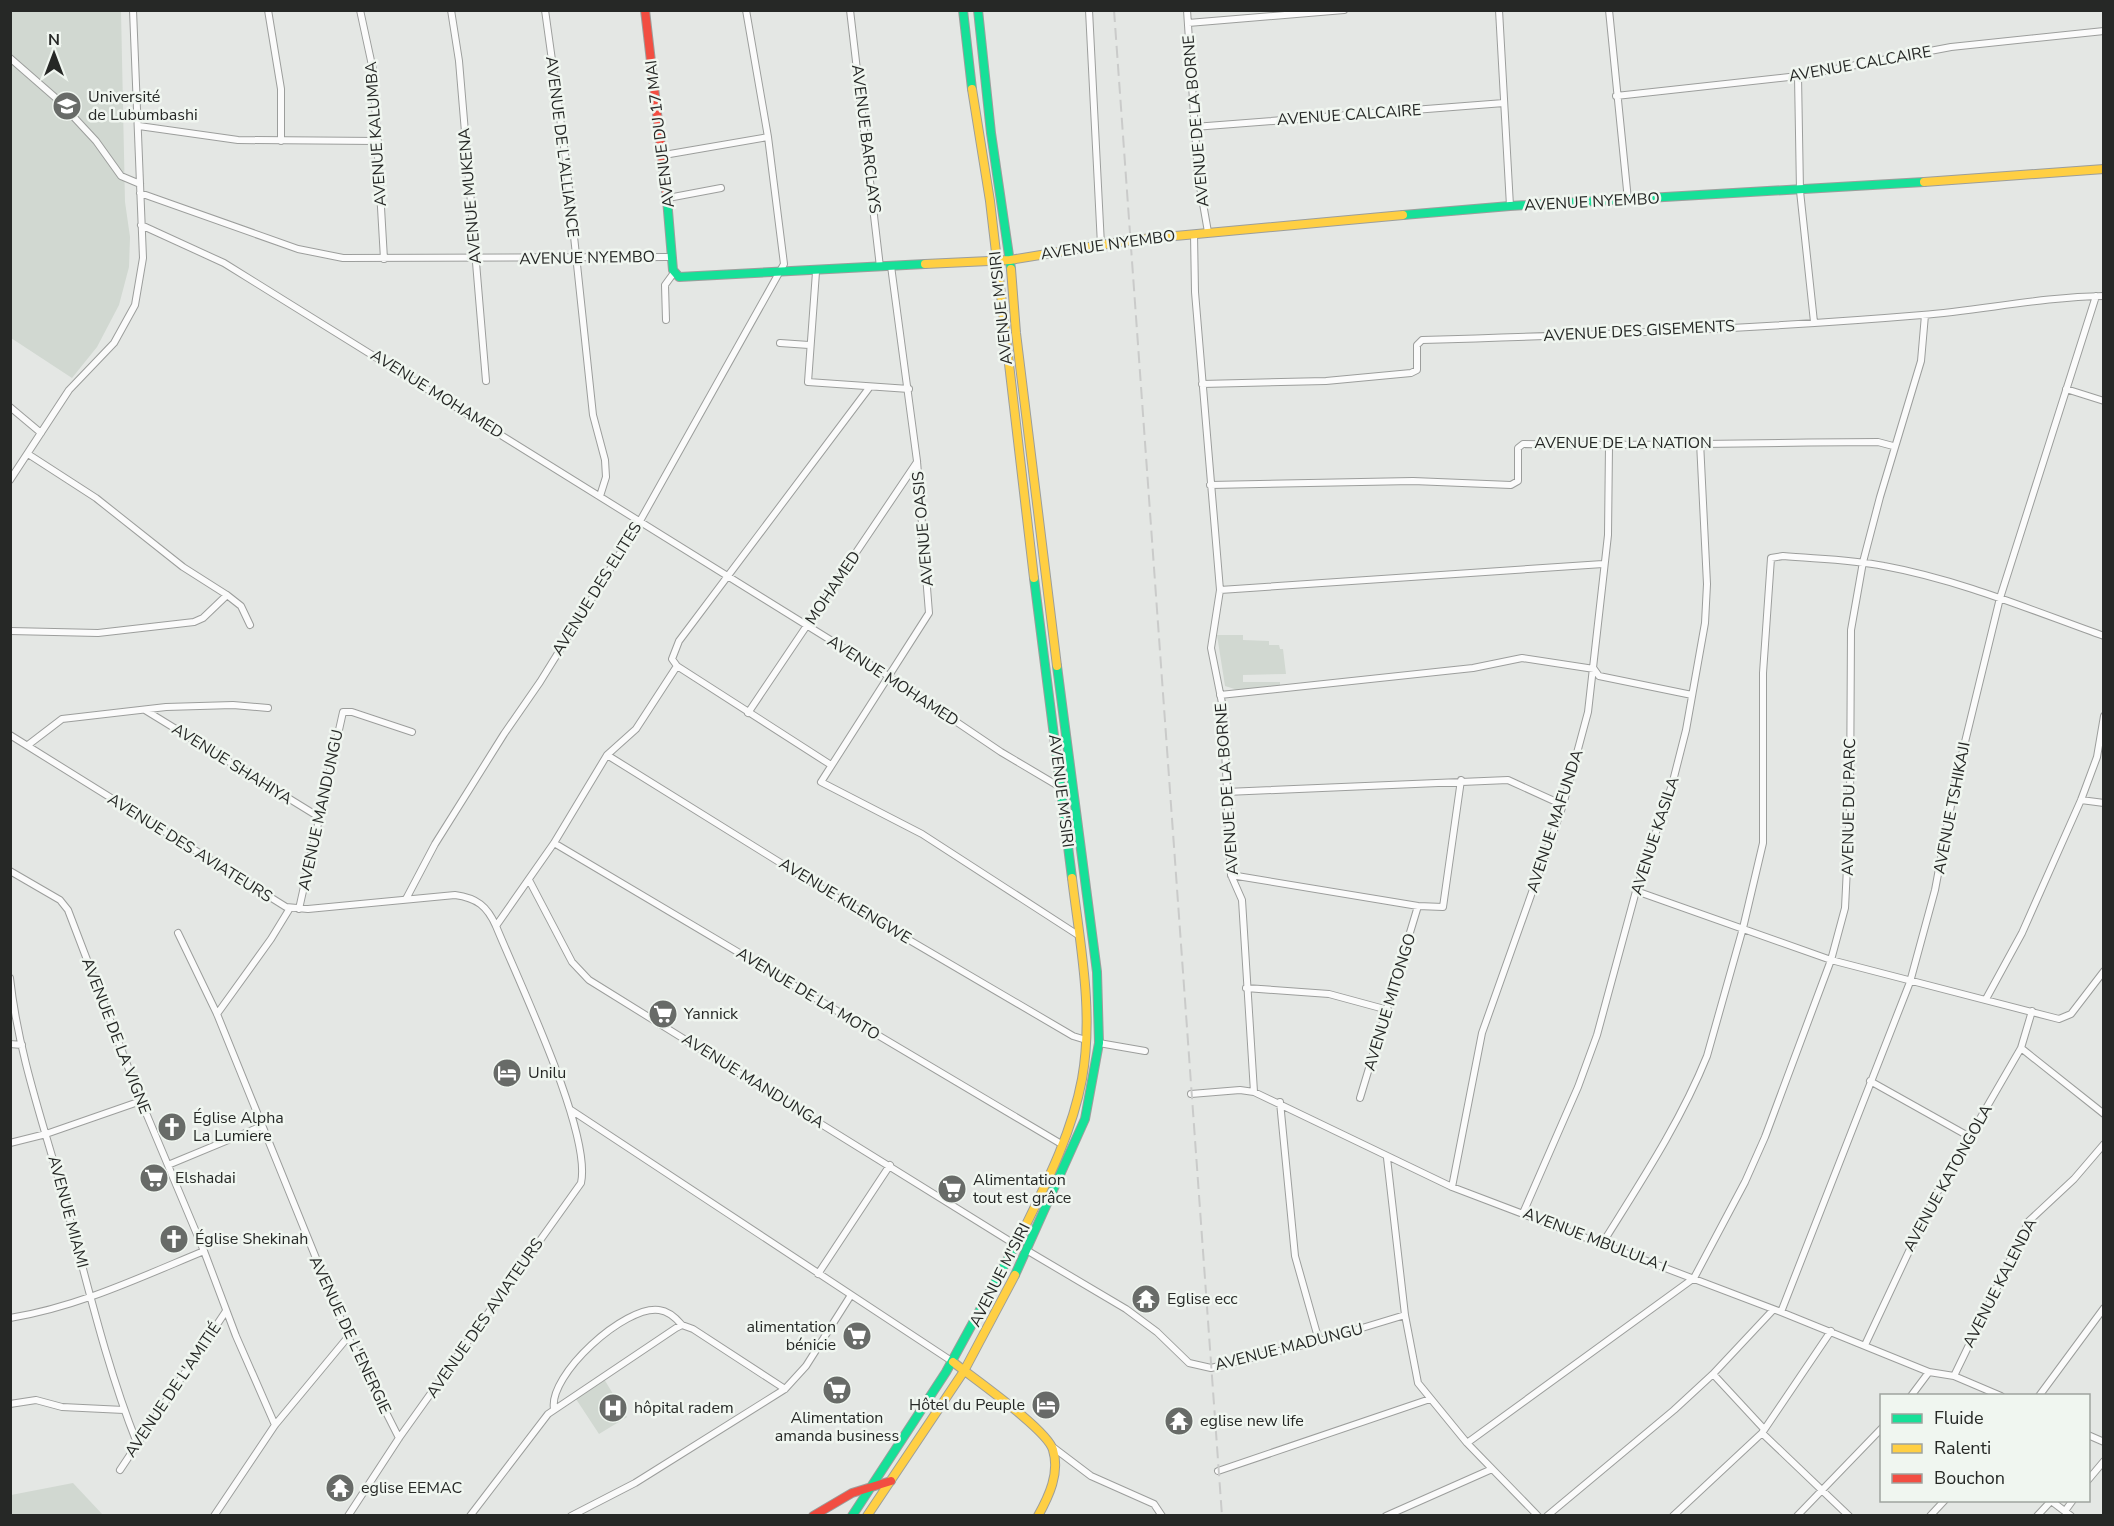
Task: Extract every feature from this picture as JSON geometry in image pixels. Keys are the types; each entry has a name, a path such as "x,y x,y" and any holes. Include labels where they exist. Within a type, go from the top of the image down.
{"main road":[{"name":"AVENUE DU 17 MAI","path":"645,10 664,155 672,257"},
{"name":"AVENUE M'SIRI","path":"852,1515 984,1311 1063,1145 1079,1092 1086,1040 1084,974 1080,936 963,10"},
{"name":"AVENUE M'SIRI","path":"867,1515 964,1371 1028,1251 1084,1119 1100,1043 1097,972 1051,624 1017,344 1010,260 991,133 978,10"},
{"name":"AVENUE NYEMBO","path":"672,257 673,274 684,278 816,272 1010,260 1101,245 1208,232 1510,206 1800,190 2103,169"},
{"path":"1084,974 1097,972"},
{"path":"953,1362 1039,1429 1054,1448 1054,1474 1038,1515"},
{"path":"813,1515 852,1493 891,1480"}],"street":[{"path":"10,480 69,390 114,343 134,310 142,258 133,10"},
{"path":"268,10 281,89 281,141"},
{"name":"AVENUE KALUMBA","path":"360,10 373,63 384,259"},
{"name":"AVENUE MUKENA","path":"451,10 459,61 486,381"},
{"name":"AVENUE DE L'ALLIANCE","path":"545,10 566,161 593,415 606,467 600,495"},
{"path":"746,10 785,255 784,264 779,273"},
{"name":"AVENUE BARCLAYS","path":"850,10 880,267"},
{"path":"1089,10 1101,245"},
{"name":"AVENUE DE LA BORNE","path":"1187,10 1194,127 1208,232"},
{"path":"1188,23 1344,10"},
{"path":"1499,10 1510,206"},
{"path":"1609,10 1628,200"},
{"name":"AVENUE CALCAIRE","path":"1616,96 1798,76 1951,47 2103,32"},
{"path":"10,58 57,99 96,141 121,176 140,184"},
{"path":"1798,76 1800,190 1814,322"},
{"name":"AVENUE CALCAIRE","path":"1194,127 1504,103"},
{"path":"139,126 222,139 378,141"},
{"path":"664,155 768,137"},
{"path":"668,198 721,188"},
{"name":"AVENUE NYEMBO","path":"140,193 311,252 343,258 672,257"},
{"name":"AVENUE MOHAMED","path":"141,225 225,263 600,495 726,577 890,677 1001,752 1060,787"},
{"name":"AVENUE DE LA BORNE","path":"1194,234 1195,292 1220,590 1211,648 1220,695 1231,875 1242,900 1254,1092"},
{"name":"AVENUE OASIS","path":"891,266 917,461 929,613 890,677 821,780 823,786 922,834 1080,936"},
{"path":"816,272 808,382 909,389"},
{"name":"AVENUE DES ELITES","path":"406,899 435,844 504,734 540,682 639,521 779,273"},
{"path":"666,320 665,285 673,274"},
{"name":"AVENUE DES GISEMENTS","path":"1203,384 1317,381 1411,373 1417,370 1417,345 1422,340 1587,336 1925,315 2018,302 2100,296"},
{"name":"AVENUE TSHIKAJI","path":"1777,1310 1910,982 1935,890 1956,779 2000,598 2066,389 2100,296"},
{"name":"AVENUE DU PARC","path":"1694,1278 1745,1182 1765,1137 1831,960 1847,894 1851,755 1851,630 1863,562 1893,446 1921,361 1925,315"},
{"path":"780,343 809,345"},
{"path":"831,765 676,666 672,659 675,648 726,577 869,388"},
{"path":"2066,389 2103,400"},
{"path":"10,407 41,433"},
{"name":"AVENUE DE LA NATION","path":"1210,485 1413,481 1511,485 1518,481 1520,444 1609,446 1700,442 1878,442 1893,446"},
{"name":"AVENUE KASILA","path":"1523,1213 1578,1087 1597,1035 1636,891 1672,785 1705,623 1707,584 1700,442"},
{"name":"AVENUE MAFUNDA","path":"1452,1187 1482,1033 1563,805 1588,711 1608,535 1609,446"},
{"path":"28,454 96,498 183,567 227,595 240,606 250,625"},
{"name":"MOHAMED","path":"748,713 917,461"},
{"path":"1602,1244 1673,1129 1696,1083 1707,1056 1758,870 1765,822 1763,673 1771,558 1783,556 1863,562 1928,576 2000,598 2103,636"},
{"path":"1220,590 1603,564"},
{"path":"10,631 98,633 194,622 203,618 227,595"},
{"path":"1220,695 1473,668 1522,658 1594,669 1599,676 1692,694"},
{"path":"496,926 554,843 607,755 636,729 676,666"},
{"path":"28,745 62,719 145,710 232,705 268,708"},
{"name":"AVENUE SHAHIYA","path":"145,710 319,818"},
{"name":"AVENUE MANDUNGU","path":"298,909 343,712 352,712 412,732"},
{"path":"1986,999 2022,933 2081,800 2097,757 2103,716"},
{"name":"AVENUE DES AVIATEURS","path":"10,735 274,901 290,908 447,895 471,898 486,908 496,926 571,1110 582,1167 579,1188 399,1438 348,1515"},
{"name":"AVENUE KILENGWE","path":"607,755 829,893 1073,1036 1086,1040"},
{"path":"1226,792 1461,780 1508,780 1563,805"},
{"path":"1231,875 1441,908 1444,905 1461,780"},
{"path":"2081,800 2091,799 2103,803"},
{"name":"AVENUE DE LA MOTO","path":"554,843 1063,1145"},
{"name":"AVENUE DE LA VIGNE","path":"10,871 60,900 68,910 141,1101 275,1425"},
{"name":"AVENUE MANDUNGA","path":"529,880 572,962 589,980 1016,1245"},
{"path":"1636,891 1831,960 2059,1019 2068,1017 2103,971"},
{"name":"AVENUE MITONGO","path":"1360,1098 1418,906"},
{"name":"AVENUE MANDUNGU","path":"217,1014 272,939 290,908"},
{"name":"AVENUE DE L'ENERGIE","path":"177,933 217,1014 348,1337 399,1438"},
{"name":"AVENUE MIAMI","path":"10,978 22,1045 46,1134 124,1410 137,1443"},
{"path":"1246,988 1329,994 1388,1010"},
{"name":"AVENUE KATONGOLA","path":"1865,1345 1918,1230 2021,1048 2031,1011"},
{"path":"1100,1043 1144,1051"},
{"path":"10,1044 22,1045"},
{"path":"2021,1048 2103,1114"},
{"path":"1870,1081 1970,1137"},
{"name":"AVENUE MBULULA I","path":"1191,1094 1240,1090 1254,1092 1280,1102 1387,1158 1452,1187 1777,1310 1929,1372 1954,1376 1999,1394"},
{"path":"10,1143 46,1134 141,1101"},
{"path":"1280,1102 1295,1256 1319,1341"},
{"path":"571,1110 953,1362"},
{"path":"168,1165 262,1126"},
{"name":"AVENUE KALENDA","path":"1954,1376 2028,1221 2074,1179 2103,1144"},
{"path":"1387,1158 1405,1315 1416,1377 1430,1399 1467,1443 1538,1515"},
{"path":"818,1274 890,1165"},
{"path":"10,1318 44,1313 91,1297 204,1251"},
{"name":"AVENUE MADUNGU","path":"1028,1251 1125,1309 1157,1332 1178,1354 1195,1366 1211,1368 1319,1341 1405,1315"},
{"path":"1467,1443 1694,1278"},
{"path":"571,1515 635,1483 785,1389 806,1366 851,1295"},
{"path":"2040,1394 2103,1308"},
{"path":"554,1409 554,1395 571,1369 604,1332 640,1312 650,1310 667,1312 682,1325 693,1329 785,1389"},
{"path":"1547,1515 1713,1374 1777,1310"},
{"name":"AVENUE DE L'AMITIÉ","path":"120,1470 226,1311"},
{"path":"470,1515 554,1409 682,1325"},
{"path":"1673,1515 1763,1431 1831,1331"},
{"path":"214,1515 275,1425 348,1337"},
{"path":"1913,1394 1929,1372"},
{"path":"1713,1374 1763,1431 1848,1515"},
{"path":"1218,1471 1430,1399"},
{"name":"AVENUE DE L'AMITIÉ","path":"10,1404 36,1400 62,1407 124,1410"},
{"path":"1797,1515 1824,1490 1880,1429"},
{"path":"1054,1448 1091,1476 1154,1504 1162,1515"},
{"path":"2090,1477 2103,1461"},
{"path":"1386,1515 1492,1469"},
{"path":"1930,1515 1943,1502"},
{"path":"2037,1515 2050,1502"},
{"path":"2052,1502 2068,1513"}],"shaded area":[{"name":"Université de Lubumbashi","path":"10,11 121,11 125,202 130,237 129,267 119,305 97,347 72,378 11,338"},
{"path":"1217,635 1243,635 1243,640 1269,641 1269,645 1279,645 1280,649 1283,649 1286,674 1243,675 1243,682 1280,682 1280,685 1241,691 1225,686"},
{"name":"hôpital radem","path":"604,1379 627,1417 599,1434 576,1399"},
{"path":"73,1483 103,1515 11,1515 11,1495"}],"railway":[{"path":"1114,10 1222,1516"}],"traffic: fast":[{"path":"963,10 972,89"},
{"path":"978,10 991,133 1011,269"},
{"path":"1403,215 1510,206 1924,182"},
{"path":"667,199 673,270 679,277 925,264"},
{"path":"1034,578 1072,878"},
{"path":"1015,1275 1085,1119 1099,1043 1097,972 1057,666"},
{"path":"852,1516 946,1372 1022,1233"}],"traffic: slow":[{"path":"972,89 990,201 1034,578"},
{"path":"1924,182 2104,169"},
{"path":"925,264 1010,260 1132,240 1403,215"},
{"path":"1011,269 1016,333 1057,666"},
{"path":"1022,1233 1065,1139 1082,1079 1087,1029 1085,978 1072,878"},
{"path":"867,1516 964,1371 1015,1275"},
{"path":"953,1362 1038,1430 1053,1450 1054,1476 1038,1516"}],"traffic: jam":[{"path":"645,10 667,199"},
{"path":"813,1516 852,1493 891,1481"}],"place":[{"name":"Université de Lubumbashi","path":"67,106"},
{"name":"Yannick","path":"663,1014"},
{"name":"Unilu","path":"507,1073"},
{"name":"Église Alpha La Lumiere","path":"172,1127"},
{"name":"Elshadai","path":"154,1178"},
{"name":"Alimentation tout est grâce","path":"952,1189"},
{"name":"Église Shekinah","path":"174,1239"},
{"name":"Eglise ecc","path":"1146,1299"},
{"name":"alimentation bénicie","path":"857,1336"},
{"name":"Alimentation amanda business","path":"837,1390"},
{"name":"Hôtel du Peuple","path":"1046,1405"},
{"name":"hôpital radem","path":"613,1408"},
{"name":"eglise new life","path":"1179,1421"},
{"name":"eglise EEMAC","path":"340,1488"}]}
